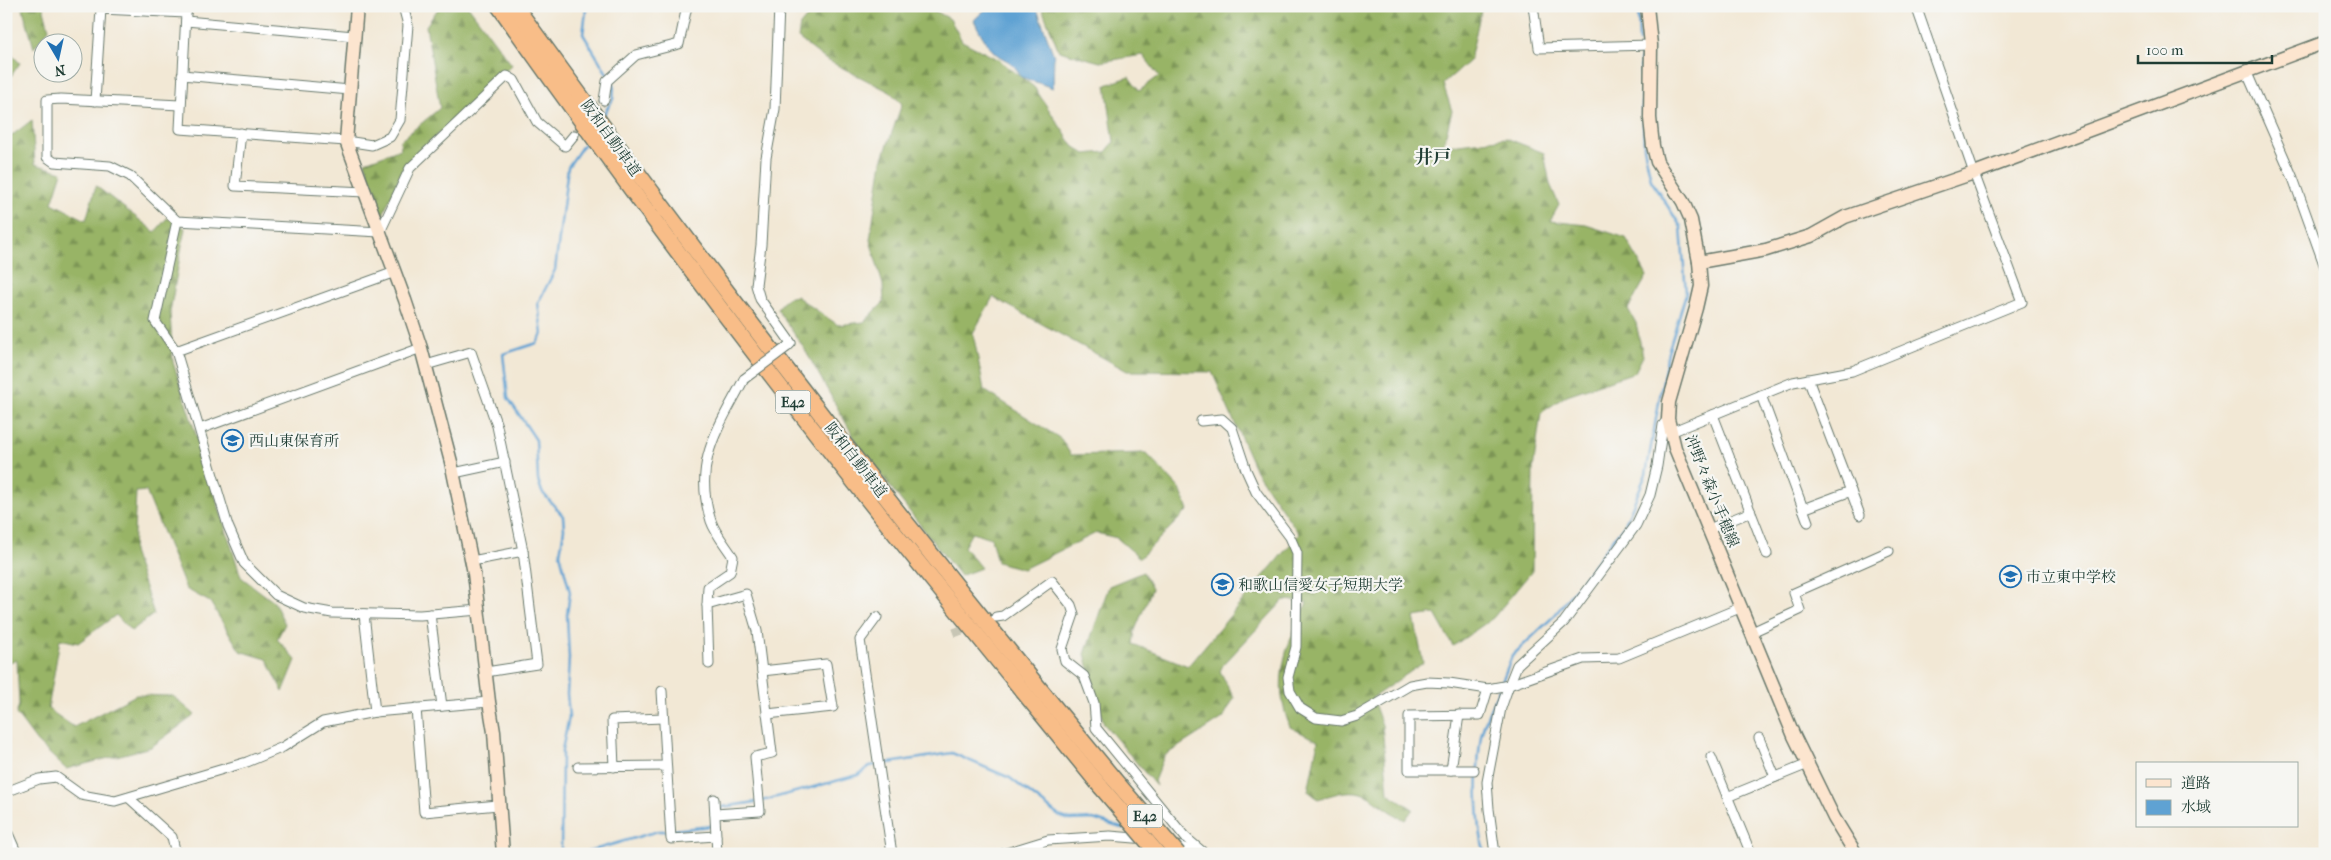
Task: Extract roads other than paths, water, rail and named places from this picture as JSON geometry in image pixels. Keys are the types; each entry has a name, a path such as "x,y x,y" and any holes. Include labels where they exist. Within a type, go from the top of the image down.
{"highway":[{"name":"阪和自動車道","path":"499,6 580,121 870,503 1107,782 1178,854"},
{"name":"阪和自動車道","path":"515,6 616,145 778,361 1107,782 1158,854"}],"street":[{"path":"357,6 346,141 421,348 454,472 472,561 479,610 494,732 503,854"},
{"path":"186,13 180,129 346,141 372,145 390,137 400,120 408,25 403,6"},
{"path":"604,100 607,81 636,55 679,44 687,6"},
{"path":"709,664 708,587 730,572 733,557 711,522 703,481 708,450 744,379 791,343 760,299 756,284 761,245 766,158 775,108 780,6"},
{"path":"1533,6 1539,48 1651,45"},
{"name":"沖野々森小手穂線","path":"1647,6 1651,45 1650,118 1653,146 1657,162 1683,202 1691,220 1699,262 1701,286 1669,402 1668,419 1671,432 1675,448 1794,736 1834,818 1856,854"},
{"path":"1671,432 1794,382 1852,370 2022,302 1974,173 1916,6"},
{"path":"94,101 101,9 186,13 354,36"},
{"path":"1699,262 1766,250 1811,236 1845,217 1974,173 2324,43"},
{"path":"2247,73 2294,178 2325,267"},
{"path":"182,75 350,90"},
{"path":"380,232 410,168 507,76 514,80 537,122 565,146 574,135"},
{"path":"180,106 47,100 47,157 54,162 110,166 130,176 177,221 380,232"},
{"path":"241,133 235,186 365,192"},
{"path":"177,221 156,321 176,351 228,526 244,563 276,595 304,608 332,614 430,614 479,610"},
{"path":"176,351 395,272"},
{"path":"200,429 421,348"},
{"path":"426,366 471,352 497,426 523,551 537,664 486,672"},
{"path":"1808,379 1860,515"},
{"path":"1761,396 1808,522"},
{"path":"1713,415 1767,554"},
{"path":"1495,854 1488,808 1487,782 1501,708 1509,685 1517,665 1564,622 1636,525 1650,495 1657,466 1663,425 1668,419"},
{"path":"1201,421 1222,420 1232,428 1256,492 1290,536 1297,553 1296,647 1288,677 1290,691 1300,708 1316,718 1341,721 1357,716 1410,685 1442,683 1488,689 1509,685 1583,660 1619,658 1742,607"},
{"path":"454,472 505,462"},
{"path":"1803,509 1851,491"},
{"path":"1709,529 1751,512"},
{"path":"1752,632 1800,610 1794,593 1889,550"},
{"path":"472,561 523,551"},
{"path":"996,617 1003,616 1052,581 1071,606 1074,614 1062,649 1064,661 1084,676 1094,703 1096,728 1185,837 1204,854"},
{"path":"707,604 746,594 757,631 772,753 755,757 760,811 714,814"},
{"path":"364,614 375,712"},
{"path":"430,614 442,706"},
{"path":"876,617 860,640 892,854"},
{"path":"762,671 826,664 833,707 767,714"},
{"path":"1474,770 1409,770 1409,716 1480,715 1488,689"},
{"path":"662,691 665,766 671,839 716,836"},
{"path":"6,792 39,779 56,777 81,795 115,801 247,762 283,747 323,722 375,712 489,702"},
{"path":"416,708 424,812 498,805"},
{"path":"1451,770 1459,715"},
{"path":"614,766 612,720 663,718"},
{"path":"1759,738 1775,777"},
{"path":"1711,757 1751,854"},
{"path":"1728,797 1808,764"},
{"path":"578,767 665,766"},
{"path":"128,798 172,837 176,854"},
{"path":"714,799 717,854"},
{"path":"6,829 17,854"},
{"path":"1003,854 1048,840 1110,836 1160,840 1204,854"}],"water":[{"path":"989,6 1036,6 1054,56 1053,88 1021,77 1011,63 997,55 990,48 974,20"}],"waterway":[{"path":"584,6 586,11 583,34 614,85 613,99 602,117"},
{"path":"1638,6 1639,42"},
{"path":"1501,684 1512,656 1555,615 1625,524 1646,474 1668,352 1686,294 1681,227 1651,180 1644,147 1640,48"},
{"path":"561,854 562,750 569,717 567,694 569,658 567,615 570,592 560,554 564,529 563,516 542,492 538,480 536,440 508,398 503,354 537,343 542,334 538,303 555,270 568,167 588,138"},
{"path":"1485,854 1478,812 1479,749 1484,724 1499,689"},
{"path":"762,801 858,775 870,766 952,753 1010,778 1059,816 1070,820 1093,819 1131,831"},
{"path":"720,811 722,807 756,802"},
{"path":"673,830 711,826 713,822"},
{"path":"580,854 658,831 667,831"}],"tunnel":[{"path":"574,135 604,100"},
{"path":"954,633 972,626"}],"place":[{"name":"西山東保育所","path":"233,441"},
{"name":"市立東中学校","path":"2010,577"},
{"name":"和歌山信愛女子短期大学","path":"1222,585"}],"district":[{"name":"井戸","path":"1433,157"}]}
